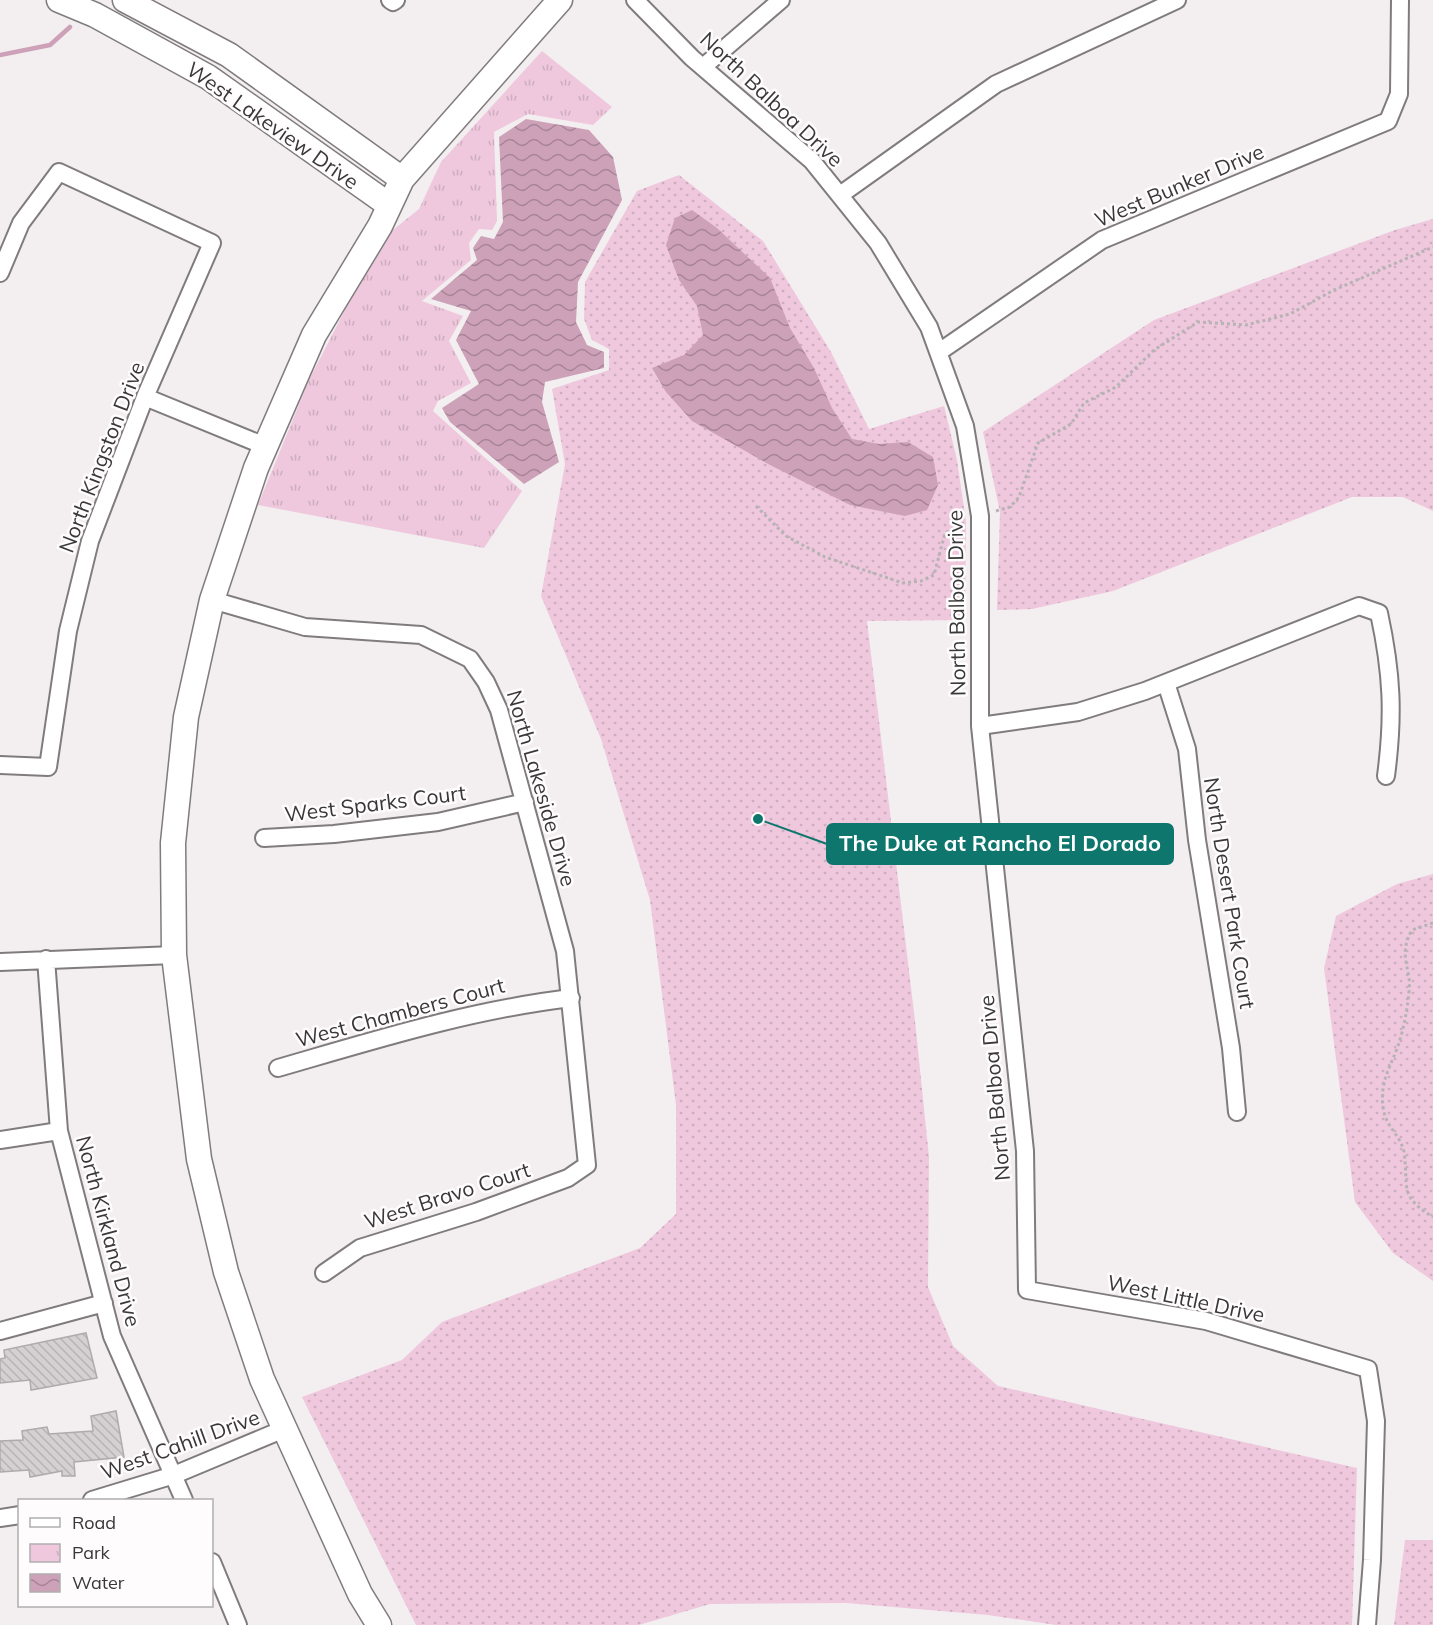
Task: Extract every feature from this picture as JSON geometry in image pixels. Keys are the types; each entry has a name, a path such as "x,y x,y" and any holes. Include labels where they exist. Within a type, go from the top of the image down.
{"street":[{"name":"West Lakeview Drive","path":"59,0 95,15 208,77 389,205"},
{"name":"West Lakeview Drive","path":"125,0 230,55 402,179"},
{"path":"379,1625 360,1594 262,1379 226,1272 199,1160 174,956 173,843 178,783 186,717 212,600 265,446 314,335 380,226 402,179 560,0"},
{"name":"North Balboa Drive","path":"635,0 703,67 812,161 879,243 929,327 965,426 980,516 980,726 1025,1151 1027,1290"},
{"path":"703,67 781,0"},
{"path":"840,195 996,84 1177,0"},
{"name":"West Bunker Drive","path":"939,352 1102,240 1388,121 1399,94 1400,0"},
{"name":"North Kingston Drive","path":"0,273 21,223 59,172 212,243 146,397 90,541 68,631 48,767 0,765"},
{"path":"146,397 265,446"},
{"name":"North Lakeside Drive","path":"212,600 305,627 421,635 470,659 486,682 499,710 565,951 587,1165"},
{"path":"980,726 1007,720 1078,712 1166,683 1359,606 1379,613 1390,666 1391,732 1386,776"},
{"name":"North Desert Park Court","path":"1166,683 1187,748 1197,840 1231,1048 1237,1112"},
{"name":"West Sparks Court","path":"264,838 334,834 438,822 525,802"},
{"path":"0,962 174,956"},
{"name":"North Kirkland Drive","path":"46,959 59,1131 112,1336 184,1499"},
{"name":"West Chambers Court","path":"278,1068 440,1021 509,1005 571,998"},
{"path":"0,1140 59,1131"},
{"name":"West Bravo Court","path":"324,1273 360,1248 476,1212 568,1178 587,1165"},
{"name":"West Little Drive","path":"1027,1290 1206,1321 1324,1354 1368,1369 1376,1421 1372,1560 1367,1625"},
{"path":"0,1331 104,1303"},
{"name":"West Cahill Drive","path":"95,1499 174,1475 284,1429"},
{"path":"0,1518 18,1515"},
{"path":"213,1564 238,1625"}],"path":[{"path":"996,511 1010,507 1019,497 1038,444 1071,424 1084,403 1116,387 1154,350 1198,322 1246,325 1290,314 1334,291 1433,248"},
{"path":"756,506 786,536 825,557 903,583 921,581 934,575 945,533 968,520"},
{"path":"1433,923 1412,930 1406,941 1404,954 1410,988 1406,1021 1386,1071 1383,1106 1387,1124 1403,1146 1407,1170 1405,1186 1414,1206 1433,1218"}],"green space":[{"path":"542,51 612,107 593,125 528,114 494,132 497,221 492,230 479,229 469,243 471,260 422,301 463,316 449,341 471,383 438,401 433,411 522,491 484,548 258,505 309,380 346,308 393,230 419,209 441,162"},
{"path":"679,175 763,241 831,352 869,429 944,406 957,460 966,522 965,620 867,621 929,1157 928,1287 953,1346 998,1386 1357,1468 1352,1625 1056,1625 988,1615 846,1603 710,1604 639,1625 416,1625 302,1397 402,1360 442,1322 640,1248 676,1214 676,1105 650,900 601,739 541,596 565,464 552,389 609,370 609,349 592,340 584,319 585,282 637,191"},
{"path":"1433,219 1433,511 1403,497 1352,497 1113,591 1032,609 997,610 1000,512 983,432 1154,320 1395,230"},
{"path":"1433,874 1433,1281 1393,1253 1355,1202 1324,968 1336,916 1397,884"},
{"path":"1405,1540 1433,1540 1433,1625 1394,1625"}],"water":[{"path":"526,119 589,130 613,157 622,200 578,282 576,322 587,345 604,352 604,368 545,382 542,402 559,462 524,484 450,422 442,408 479,384 456,340 471,311 431,299 477,260 473,248 481,236 494,239 503,222 499,137"},
{"path":"692,210 717,228 770,278 790,328 814,368 832,408 852,439 879,444 908,442 933,457 938,485 927,510 905,516 850,505 770,465 692,421 666,392 652,368 684,355 703,335 697,306 679,280 666,245 675,218"}],"building":[{"path":"86,1333 97,1378 31,1390 30,1380 0,1383 0,1359 5,1358 4,1350"},
{"path":"116,1411 124,1457 74,1462 75,1476 62,1476 62,1471 30,1477 29,1470 0,1472 0,1441 23,1440 22,1431 47,1427 49,1434 93,1431 91,1416"}],"waterway":[{"path":"0,55 50,45 70,27"}],"place":[{"name":"The Duke at Rancho El Dorado","path":"758,819"}]}
